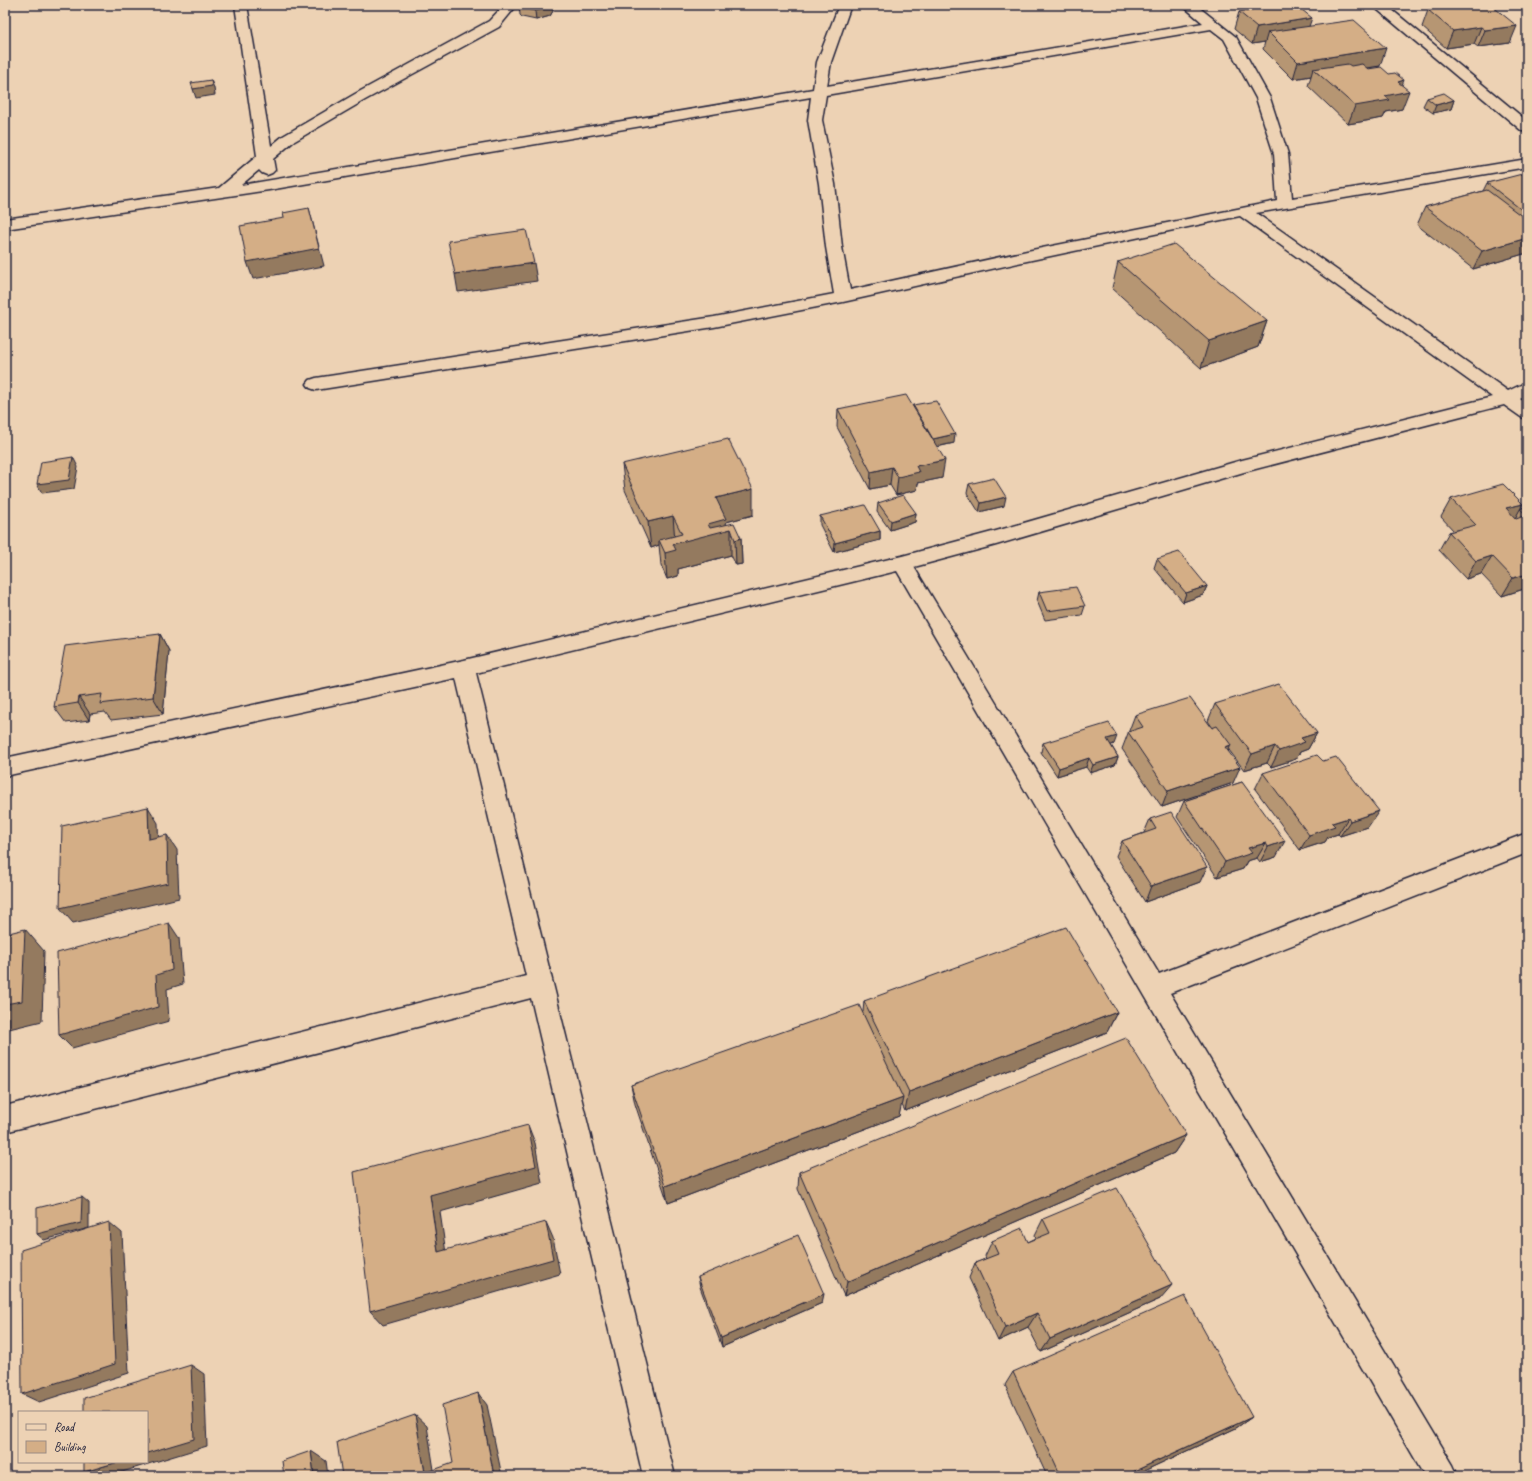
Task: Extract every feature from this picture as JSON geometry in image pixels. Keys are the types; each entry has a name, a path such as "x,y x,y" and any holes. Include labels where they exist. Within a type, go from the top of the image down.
{"street":[{"path":"241,5 269,185"},
{"path":"224,192 288,139 360,97 494,24 511,5"},
{"path":"843,297 834,247 827,184 814,120 824,62 845,5"},
{"path":"1188,5 1229,37 1263,98 1281,154 1285,204"},
{"path":"1378,5 1527,128"},
{"path":"5,224 269,185 1214,25"},
{"path":"316,384 714,322 843,297 1027,256 1243,211 1527,163"},
{"path":"1243,211 1527,413"},
{"path":"5,767 464,668 902,563 1004,536 1242,466 1507,399 1527,388"},
{"path":"902,563 1442,1476"},
{"path":"464,668 658,1476"},
{"path":"1153,988 1527,843"},
{"path":"5,1119 540,984"}],"building":[{"path":"519,5 550,5 549,7 535,11 521,8"},
{"path":"1279,5 1296,5 1312,18 1257,27 1239,12"},
{"path":"1464,5 1491,5 1517,26 1485,30 1481,27 1453,31 1428,10"},
{"path":"1354,20 1386,48 1298,62 1268,32"},
{"path":"1348,64 1351,66 1362,64 1368,69 1381,67 1389,74 1395,73 1404,80 1398,82 1409,91 1385,96 1390,100 1355,106 1313,69"},
{"path":"211,80 212,86 193,89 191,83"},
{"path":"1444,93 1454,100 1436,105 1427,98"},
{"path":"1527,174 1527,214 1487,183"},
{"path":"1487,190 1527,220 1527,238 1482,251 1425,207"},
{"path":"309,208 319,248 247,262 240,226 284,218 283,213"},
{"path":"526,230 534,263 455,274 448,241"},
{"path":"1174,244 1267,321 1209,341 1118,262"},
{"path":"906,395 945,460 916,466 919,472 898,477 892,467 871,472 838,409"},
{"path":"936,401 955,434 933,439 913,405"},
{"path":"728,439 753,489 716,498 726,519 708,524 710,528 734,523 741,538 735,540 731,529 673,544 676,550 665,553 659,540 682,534 673,516 648,522 622,464"},
{"path":"73,457 69,480 37,484 41,462"},
{"path":"994,478 1006,497 981,503 969,484"},
{"path":"1503,484 1523,504 1506,508 1516,519 1527,515 1527,574 1513,578 1492,556 1476,561 1449,532 1476,525 1451,499"},
{"path":"903,495 916,513 891,521 878,503"},
{"path":"865,505 880,531 835,543 820,516"},
{"path":"1527,506 1527,515 1520,509"},
{"path":"1179,552 1207,586 1186,593 1157,559"},
{"path":"1076,587 1085,606 1047,611 1039,592"},
{"path":"160,634 153,697 100,704 102,694 79,697 78,703 54,707 65,646"},
{"path":"1279,684 1317,733 1301,738 1305,742 1279,751 1275,746 1252,754 1215,704"},
{"path":"1190,698 1212,728 1217,726 1231,745 1225,747 1240,767 1168,791 1128,732 1143,727 1135,715"},
{"path":"1109,723 1117,736 1107,739 1118,757 1093,765 1089,758 1059,768 1043,743"},
{"path":"1317,755 1323,761 1336,757 1379,811 1350,821 1348,818 1332,823 1335,826 1309,835 1263,773"},
{"path":"1242,782 1285,841 1268,847 1266,843 1248,848 1252,853 1225,862 1184,801"},
{"path":"148,807 149,839 167,835 168,883 60,908 62,826"},
{"path":"1171,812 1207,867 1151,886 1122,841 1156,829 1150,819"},
{"path":"169,923 172,970 156,975 158,1007 59,1035 57,953"},
{"path":"1066,927 1117,1012 909,1092 864,1001"},
{"path":"25,929 22,1001 5,1004 5,934"},
{"path":"859,1005 903,1098 665,1186 631,1085"},
{"path":"1126,1038 1186,1135 847,1282 799,1172"},
{"path":"528,1125 536,1166 430,1195 438,1252 546,1222 553,1259 370,1311 354,1172"},
{"path":"1117,1188 1172,1285 1050,1339 1037,1313 1005,1327 975,1263 998,1254 992,1241 1022,1228 1028,1242 1050,1233 1043,1219"},
{"path":"82,1197 81,1223 37,1234 37,1208"},
{"path":"109,1222 115,1364 22,1394 21,1250"},
{"path":"798,1235 824,1294 721,1338 698,1277"},
{"path":"1185,1296 1252,1417 1124,1476 1061,1476 1013,1372"},
{"path":"191,1365 194,1439 148,1453 148,1411 84,1411 84,1398"},
{"path":"478,1393 494,1476 342,1476 337,1442 415,1415 425,1473 453,1463 442,1405"},
{"path":"311,1451 314,1476 284,1476 282,1461"},
{"path":"84,1463 115,1463 84,1472"}]}
